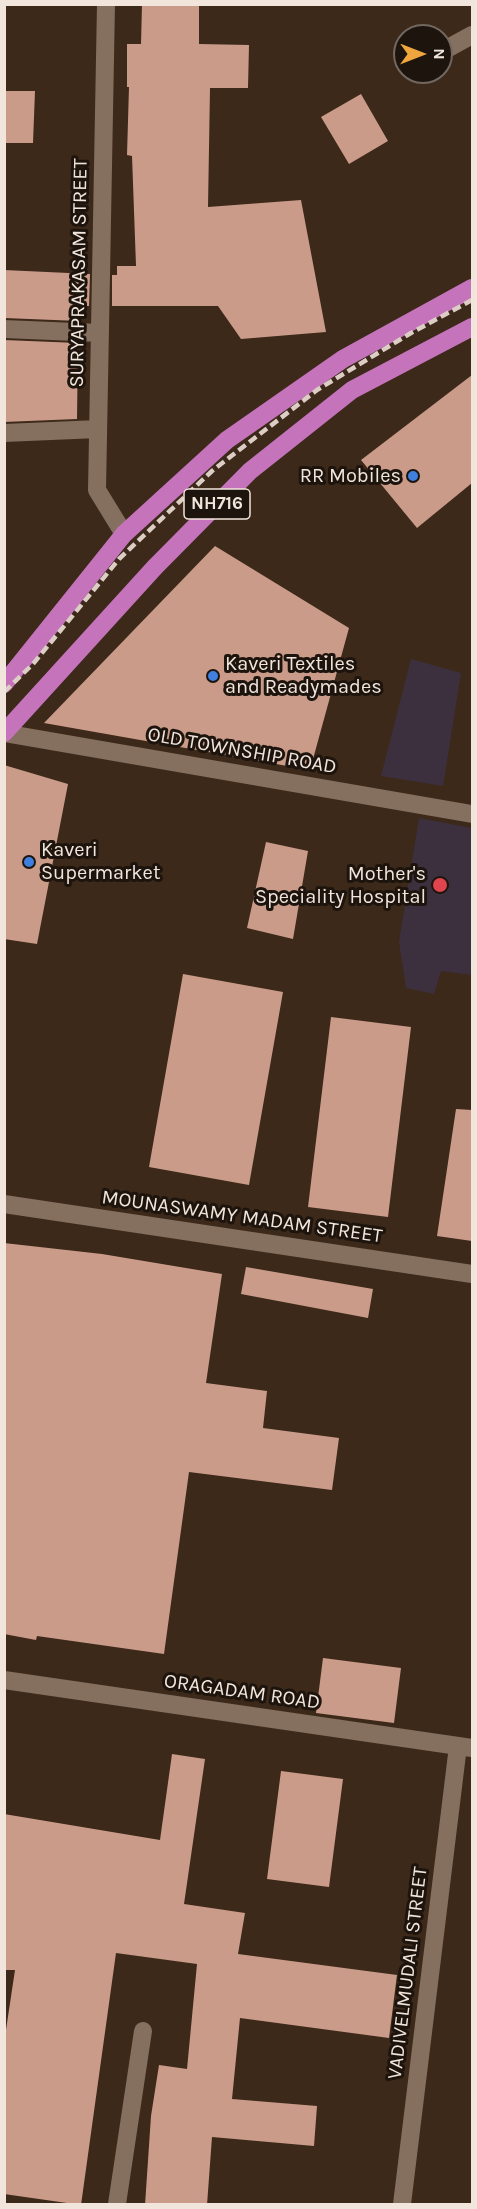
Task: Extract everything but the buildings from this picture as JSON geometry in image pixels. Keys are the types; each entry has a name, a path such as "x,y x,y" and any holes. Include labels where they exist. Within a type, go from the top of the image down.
{"highway":[{"name":"NH716","path":"4,684 124,534 237,433 343,359 472,288"},
{"name":"NH716","path":"4,733 155,567 250,471 352,390 472,327"}],"street":[{"name":"SURYAPRAKASAM STREET","path":"106,4 97,490 124,534"},
{"path":"453,45 472,35"},
{"path":"4,329 100,333"},
{"path":"4,433 98,429"},
{"name":"OLD TOWNSHIP ROAD","path":"4,733 472,814"},
{"name":"MOUNASWAMY MADAM STREET","path":"4,1204 472,1274"},
{"name":"ORAGADAM ROAD","path":"4,1680 465,1747"},
{"name":"VADIVELMUDALI STREET","path":"402,2205 465,1747"},
{"path":"117,2205 143,2031"}],"shaded area":[{"path":"411,659 461,673 443,786 381,776"},
{"name":"Mother's Speciality Hospital","path":"419,818 472,828 472,975 441,971 434,994 406,988 399,942"}],"railway":[{"path":"4,692 33,664 119,559 212,471 317,390 411,333 472,300"}],"place":[{"name":"RR Mobiles","path":"413,476"},
{"name":"Kaveri Textiles and Readymades","path":"213,676"},
{"name":"Kaveri Supermarket","path":"29,862"},
{"name":"Mother's Speciality Hospital","path":"440,885"}]}
